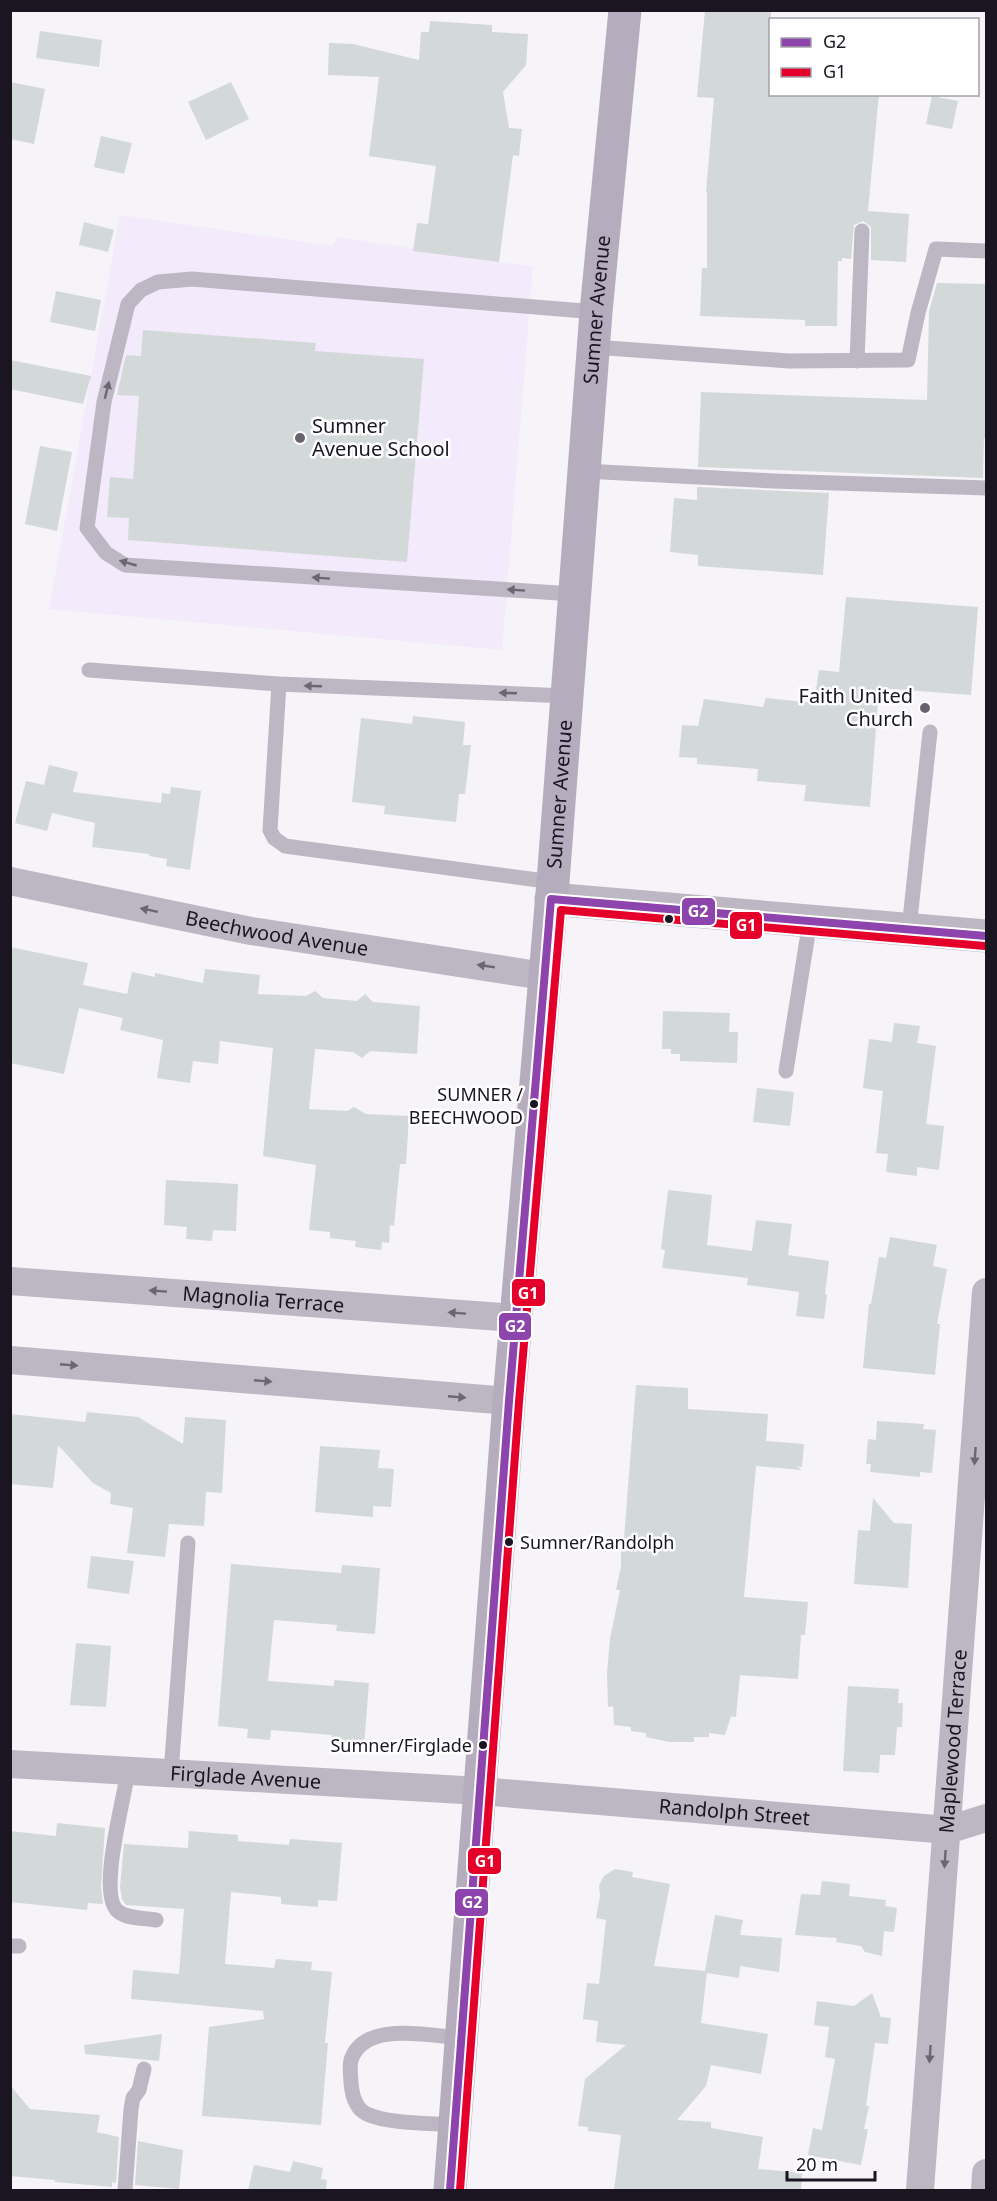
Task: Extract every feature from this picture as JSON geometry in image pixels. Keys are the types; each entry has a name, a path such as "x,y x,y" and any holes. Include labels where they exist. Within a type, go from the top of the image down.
{"main road":[{"name":"Sumner Avenue","path":"450,2190 509,1401 552,890 593,347 625,10"}],"street":[{"name":"Beechwood Avenue","path":"10,881 251,931 544,976"},
{"path":"552,890 810,921 987,936"},
{"name":"Magnolia Terrace","path":"10,1281 516,1318"},
{"name":"Maplewood Terrace","path":"920,2190 987,1292"},
{"path":"10,1360 509,1401"},
{"name":"Firglade Avenue","path":"10,1764 480,1791"},
{"name":"Randolph Street","path":"480,1791 948,1830 987,1818"},
{"path":"985,2190 987,2172"}],"lane":[{"path":"857,361 862,231"},
{"path":"593,347 789,361 908,360 936,249 987,251"},
{"path":"574,594 125,565 106,553 87,528 104,402 128,304 141,290 158,282 192,279 596,312"},
{"path":"584,471 774,481 987,488"},
{"path":"89,670 279,684 567,696"},
{"path":"279,684 270,821 270,830 274,838 285,846 552,890"},
{"path":"909,929 930,732"},
{"path":"786,1071 810,921"},
{"path":"171,1773 188,1543"},
{"path":"128,1770 114,1842 109,1886 112,1905 119,1913 156,1920"},
{"path":"455,2125 377,2118 364,2113 352,2093 351,2060 360,2046 371,2037 391,2033 461,2038"},
{"path":"125,2190 130,2109 133,2098 139,2090 144,2069"}],"shaded area":[{"name":"Sumner Avenue School","path":"120,215 333,246 338,237 533,267 502,650 49,609"}],"building":[{"path":"705,10 771,10 771,18 769,18 769,96 879,96 868,211 909,214 906,262 871,260 871,227 863,221 854,225 851,259 842,258 842,261 838,261 837,326 805,326 805,320 700,316 702,268 707,268 706,192 714,98 697,97"},
{"path":"430,21 492,25 492,32 528,34 526,65 503,92 509,128 522,129 519,156 513,155 499,262 413,251 417,223 428,224 436,166 369,156 379,77 328,75 329,43 353,44 419,60 421,32 429,32"},
{"path":"40,31 102,40 99,67 36,58"},
{"path":"10,82 45,89 34,144 10,139"},
{"path":"231,82 249,119 206,140 188,102"},
{"path":"932,96 958,101 952,129 926,124"},
{"path":"101,136 132,143 124,174 94,167"},
{"path":"84,222 114,230 108,252 79,245"},
{"path":"937,283 987,284 987,438 984,438 983,478 698,467 701,392 927,400 929,311"},
{"path":"56,291 101,300 95,331 50,322"},
{"path":"143,330 316,343 315,351 424,359 407,562 128,540 129,518 107,517 110,477 133,479 139,396 117,395 126,355 141,356"},
{"path":"10,360 91,376 83,404 10,389"},
{"path":"40,446 72,452 57,531 25,524"},
{"path":"697,487 829,493 823,575 698,566 698,555 670,552 674,498 697,500"},
{"path":"846,597 978,607 971,695 879,688 870,807 804,801 806,785 757,781 758,769 697,764 697,758 679,757 682,725 698,726 704,699 763,707 766,698 814,703 819,670 839,672"},
{"path":"413,716 465,722 463,745 471,745 465,794 459,794 456,822 384,814 385,806 352,802 361,718 412,724"},
{"path":"49,765 78,772 73,792 161,803 162,793 170,794 171,787 201,791 190,870 166,866 167,859 149,856 149,854 92,847 95,823 52,813 47,831 15,823 26,781 44,785"},
{"path":"10,947 88,963 83,985 127,994 132,972 155,977 155,973 203,983 205,969 260,975 258,994 306,996 315,991 323,998 357,1001 365,994 373,1002 420,1006 417,1054 370,1051 362,1058 353,1052 315,1049 309,1109 347,1111 354,1107 366,1114 409,1116 406,1164 400,1164 394,1226 390,1225 389,1243 382,1242 381,1250 355,1247 356,1241 330,1238 330,1232 309,1230 316,1165 263,1156 273,1048 220,1041 218,1064 193,1061 190,1083 157,1078 163,1040 120,1030 123,1018 79,1008 64,1074 10,1063"},
{"path":"663,1011 730,1013 729,1032 738,1032 737,1063 680,1061 680,1054 671,1054 671,1049 662,1049"},
{"path":"894,1023 920,1026 917,1043 936,1046 926,1124 944,1126 939,1170 917,1167 917,1176 886,1172 888,1154 876,1153 883,1091 863,1088 869,1039 892,1042"},
{"path":"757,1088 794,1092 790,1126 753,1122"},
{"path":"166,1180 238,1184 236,1231 213,1230 212,1241 186,1239 187,1227 164,1225"},
{"path":"668,1190 712,1195 707,1245 752,1251 756,1220 792,1224 788,1255 829,1261 824,1319 796,1316 799,1292 747,1285 748,1278 662,1268 665,1250 661,1249"},
{"path":"890,1237 937,1245 933,1266 947,1269 937,1324 940,1324 935,1375 863,1368 869,1304 871,1304 879,1257 886,1258"},
{"path":"636,1385 688,1388 688,1409 768,1414 766,1441 804,1444 802,1467 796,1466 802,1470 756,1466 744,1597 808,1602 805,1635 801,1635 798,1679 740,1675 736,1717 731,1716 725,1735 709,1733 709,1737 694,1737 694,1742 669,1742 646,1737 646,1733 631,1731 631,1727 614,1725 613,1706 608,1707 607,1673 610,1639 620,1590 616,1590 621,1566 621,1539 624,1539"},
{"path":"87,1412 138,1417 183,1444 185,1417 226,1420 222,1493 206,1492 204,1526 169,1524 165,1557 127,1553 133,1508 110,1504 111,1493 93,1483 58,1445 53,1488 10,1484 10,1414 85,1422"},
{"path":"877,1421 924,1424 923,1429 936,1430 932,1473 920,1472 920,1477 870,1472 871,1464 866,1464 868,1439 876,1440"},
{"path":"320,1446 380,1450 378,1468 394,1469 391,1507 373,1506 373,1517 315,1512"},
{"path":"873,1498 894,1523 912,1524 908,1588 854,1584 858,1530 870,1531"},
{"path":"91,1556 134,1561 129,1594 87,1588"},
{"path":"231,1564 341,1573 342,1565 380,1568 375,1634 336,1631 337,1625 274,1620 268,1681 334,1686 334,1680 369,1683 364,1746 331,1743 332,1735 271,1730 270,1740 247,1738 248,1729 218,1726"},
{"path":"76,1643 111,1646 106,1707 70,1705"},
{"path":"848,1686 899,1689 898,1703 903,1703 902,1727 897,1727 895,1755 880,1755 879,1773 843,1771"},
{"path":"57,1823 105,1828 101,1887 103,1904 88,1903 87,1910 10,1902 10,1831 56,1836"},
{"path":"189,1831 238,1835 238,1841 289,1845 290,1839 342,1843 337,1901 318,1900 318,1907 281,1904 281,1897 231,1892 225,1964 274,1968 276,1959 312,1962 311,1970 332,1972 325,2043 328,2043 321,2125 202,2116 209,2027 264,2019 263,2011 131,1999 133,1970 179,1974 184,1909 126,1905 122,1899 120,1887 124,1844 188,1848"},
{"path":"615,1869 633,1872 632,1877 670,1884 654,1966 705,1971 715,1915 743,1920 740,1935 782,1938 779,1972 740,1966 739,1978 707,1973 701,2023 768,2034 761,2074 711,2065 706,2086 677,2120 711,2122 711,2128 763,2137 758,2169 802,2173 801,2190 614,2190 621,2135 588,2131 588,2127 578,2126 585,2079 626,2045 596,2042 598,2021 583,2019 587,1983 599,1984 606,1920 596,1918 600,1896 599,1885 604,1876"},
{"path":"822,1881 850,1884 849,1896 886,1900 885,1906 897,1908 894,1932 884,1931 882,1956 865,1952 861,1946 836,1942 837,1938 795,1935 801,1894 820,1895"},
{"path":"872,1993 881,2017 891,2018 888,2044 875,2043 866,2106 869,2106 864,2129 868,2129 861,2165 808,2155 813,2128 822,2130 835,2059 825,2057 829,2027 814,2025 817,2001 854,2006"},
{"path":"162,2034 159,2061 85,2054 84,2045"},
{"path":"10,2085 30,2109 100,2115 97,2132 119,2137 116,2183 112,2182 112,2187 10,2176"},
{"path":"138,2141 183,2150 179,2189 135,2185"},
{"path":"293,2161 323,2168 321,2179 327,2180 326,2190 248,2190 254,2165 290,2172"}],"transit line":[{"name":"G2","path":"450,2190 509,1401 551,899 986,936"},
{"name":"G1","path":"460,2190 519,1402 561,910 985,946"}],"place":[{"name":"Sumner Avenue School","path":"300,438"},
{"name":"Faith United Church","path":"925,708"},
{"name":"SUMNER / BEECHWOOD","path":"534,1104"},
{"name":"Sumner/Randolph","path":"509,1542"},
{"name":"Sumner/Firglade","path":"483,1745"}]}
